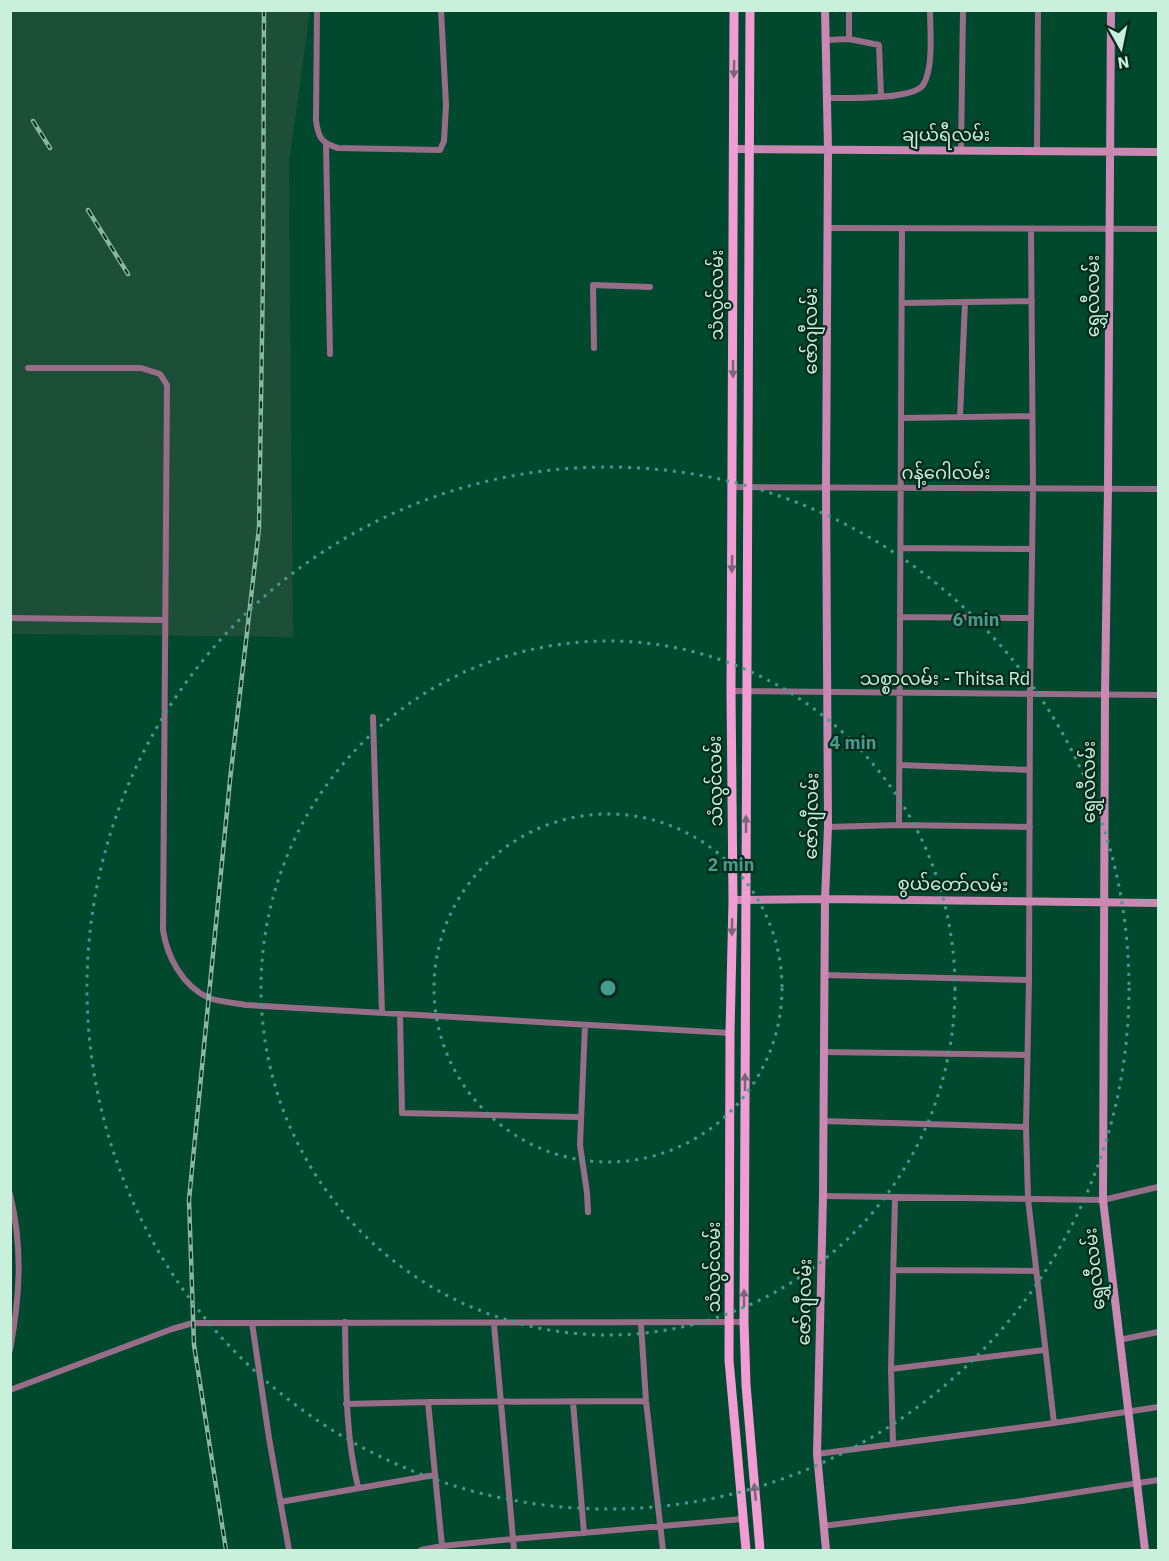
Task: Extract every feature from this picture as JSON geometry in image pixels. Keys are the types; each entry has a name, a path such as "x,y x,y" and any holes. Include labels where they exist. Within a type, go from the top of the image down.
{"main road":[{"name":"သံလွင်လမ်း","path":"735,10 731,691 733,900 730,1033 729,1360 746,1551"},
{"name":"သံလွင်လမ်း","path":"750,10 744,1322 746,1397 760,1551"},
{"path":"733,320 748,320"},
{"path":"730,1106 745,1107"}],"street":[{"path":"317,10 316,120 318,134 326,144 338,148 440,150 444,141 446,105 441,10"},
{"name":"ဇော်ဂျီလမ်း","path":"825,10 828,149 826,487 828,827 817,1454 826,1551"},
{"path":"849,10 849,39"},
{"path":"827,98 915,92 922,86 927,75 930,10"},
{"path":"961,150 963,10"},
{"path":"1037,151 1038,10"},
{"name":"ရွှေလီလမ်း","path":"1111,10 1103,1200 1145,1551"},
{"path":"826,40 849,39 879,45 881,96"},
{"path":"326,144 330,354"},
{"name":"ချယ်ရီလမ်း","path":"733,149 1158,152"},
{"path":"827,228 1158,229"},
{"path":"899,825 902,228"},
{"path":"1031,229 1033,488 1026,1127 1028,1199 1054,1423"},
{"path":"594,348 592,285 650,287"},
{"path":"902,303 1032,301"},
{"path":"960,417 965,302"},
{"path":"28,368 141,368 160,375 167,385 163,930 167,952 192,986 209,998 224,1002 730,1033"},
{"path":"901,418 1032,416"},
{"name":"ဂန့်ဂေါလမ်း","path":"733,487 1158,489"},
{"path":"901,548 1032,549"},
{"path":"900,617 1031,618"},
{"path":"10,618 165,620"},
{"name":"သစ္စာလမ်း - Thitsa Rd","path":"731,691 1158,695"},
{"path":"372,717 382,1012"},
{"path":"900,765 1030,770"},
{"path":"828,827 899,825 1030,827"},
{"name":"စွယ်တော်လမ်း","path":"733,900 1158,903"},
{"path":"825,975 1029,980"},
{"path":"400,1014 402,1113 580,1117"},
{"path":"585,1024 580,1145 588,1212"},
{"path":"823,1052 1027,1055"},
{"path":"823,1121 1026,1127"},
{"path":"823,1196 1103,1200 1158,1187"},
{"path":"10,1194 18,1224 20,1249 19,1280 10,1350"},
{"path":"893,1444 891,1369 895,1197"},
{"path":"894,1270 1036,1271"},
{"path":"345,1322 346,1404 352,1461 358,1487"},
{"path":"10,1389 186,1324 744,1322"},
{"path":"252,1323 289,1551"},
{"path":"494,1324 514,1551"},
{"path":"641,1324 645,1401 663,1551"},
{"path":"1119,1340 1158,1332"},
{"path":"891,1369 1044,1350"},
{"path":"346,1404 645,1401"},
{"path":"428,1402 442,1546"},
{"path":"573,1402 584,1533"},
{"path":"817,1454 1128,1413 1158,1407"},
{"path":"280,1502 434,1475"},
{"path":"823,1526 1022,1501 1158,1480"},
{"path":"421,1551 442,1546 743,1519"}],"shaded area":[{"path":"11,11 310,11 289,163 293,637 11,634"}],"railway":[{"path":"226,1550 194,1345 189,1200 230,780 259,528 264,10"},
{"path":"33,121 50,148"},
{"path":"88,210 128,274"}]}
